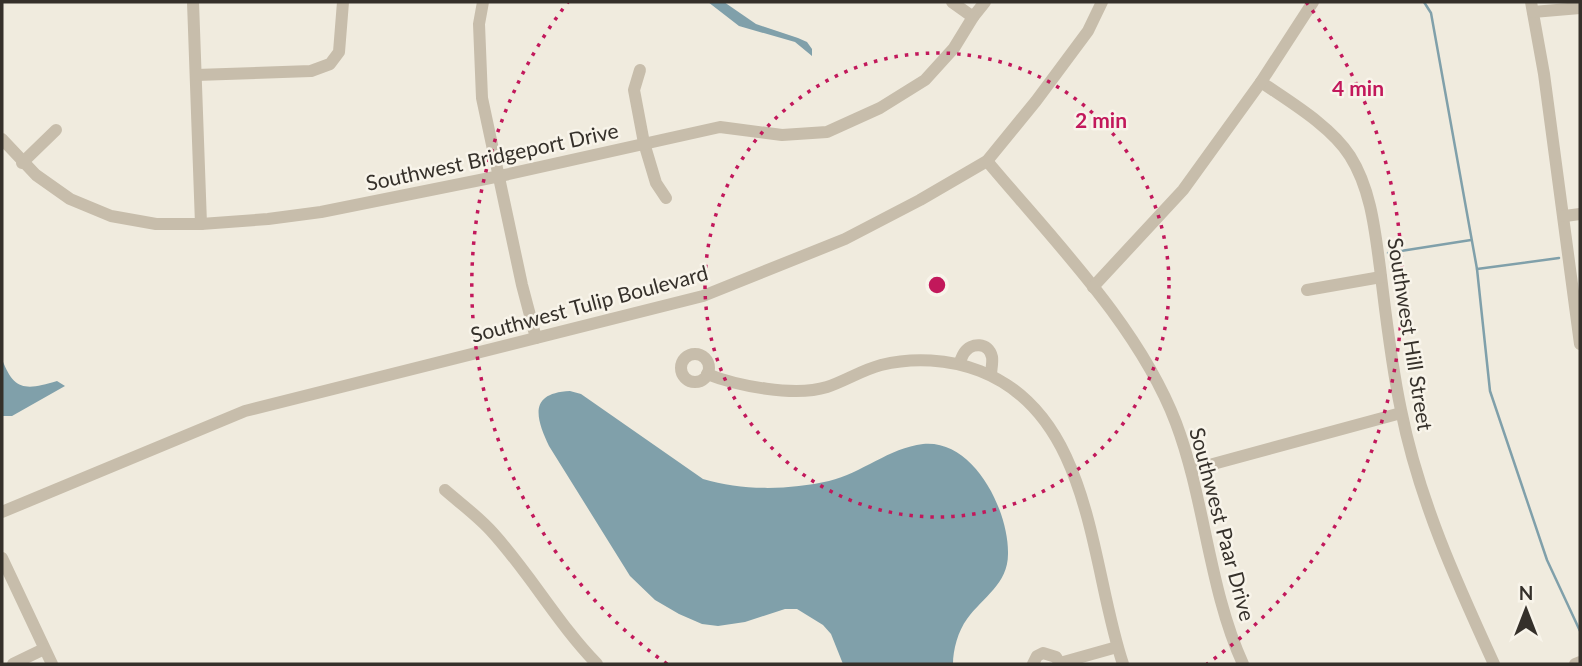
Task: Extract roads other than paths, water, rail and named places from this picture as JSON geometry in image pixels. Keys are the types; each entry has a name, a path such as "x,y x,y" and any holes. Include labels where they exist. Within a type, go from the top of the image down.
{"street":[{"path":"193,2 201,225"},
{"path":"196,75 311,71 330,64 339,52 344,2"},
{"path":"483,2 479,24 482,97 536,338"},
{"path":"952,2 973,18"},
{"name":"Southwest Bridgeport Drive","path":"2,139 36,175 71,199 111,216 156,224 201,225 321,212 720,127 782,135 827,132 880,108 925,80 954,48 985,2"},
{"name":"Southwest Tulip Boulevard","path":"2,512 245,411 703,296 845,239 987,161 1036,102 1088,31 1102,2"},
{"path":"1093,287 1183,190 1261,82 1313,2"},
{"path":"1580,8 1532,7 1544,74 1580,344"},
{"path":"640,70 634,90 644,143 656,183 666,198"},
{"name":"Southwest Hill Street","path":"1261,82 1315,118 1350,155 1366,189 1401,413 1421,491 1440,542 1494,664"},
{"path":"22,163 56,130"},
{"name":"Southwest Paar Drive","path":"987,161 1127,331 1160,388 1176,422 1191,470 1220,594 1243,664"},
{"path":"1564,216 1580,214"},
{"path":"1307,290 1381,277"},
{"path":"959,364 965,351 974,345 982,345 988,348 992,356 991,375"},
{"path":"707,374 792,392 825,388 878,366 901,361 949,362 991,375 1033,404 1066,455 1084,507 1123,664"},
{"path":"1191,470 1401,413"},
{"path":"445,490 492,532 547,600 576,643 597,664"},
{"path":"2,558 52,664"},
{"path":"1032,664 1037,656 1044,653 1056,657 1060,663 1117,647"},
{"path":"13,664 44,649"},
{"path":"1575,664 1580,662"}],"water":[{"path":"708,2 724,2 756,24 807,42 812,49 812,56 795,42 739,26"},
{"path":"2,359 11,378 23,386 57,381 65,386 12,416 3,416"},
{"path":"570,391 581,394 703,479 734,486 766,488 829,481 899,450 923,444 941,446 958,453 973,465 995,499 1007,537 1008,554 1004,574 964,624 957,641 953,664 843,664 831,634 823,625 797,609 785,609 745,622 718,626 702,624 655,600 630,576 549,446 539,417 541,402 547,396"}],"waterway":[{"path":"1424,2 1431,13 1477,269 1490,391 1547,560 1580,631"},
{"path":"1388,253 1471,240"},
{"path":"1477,269 1559,258"}]}
